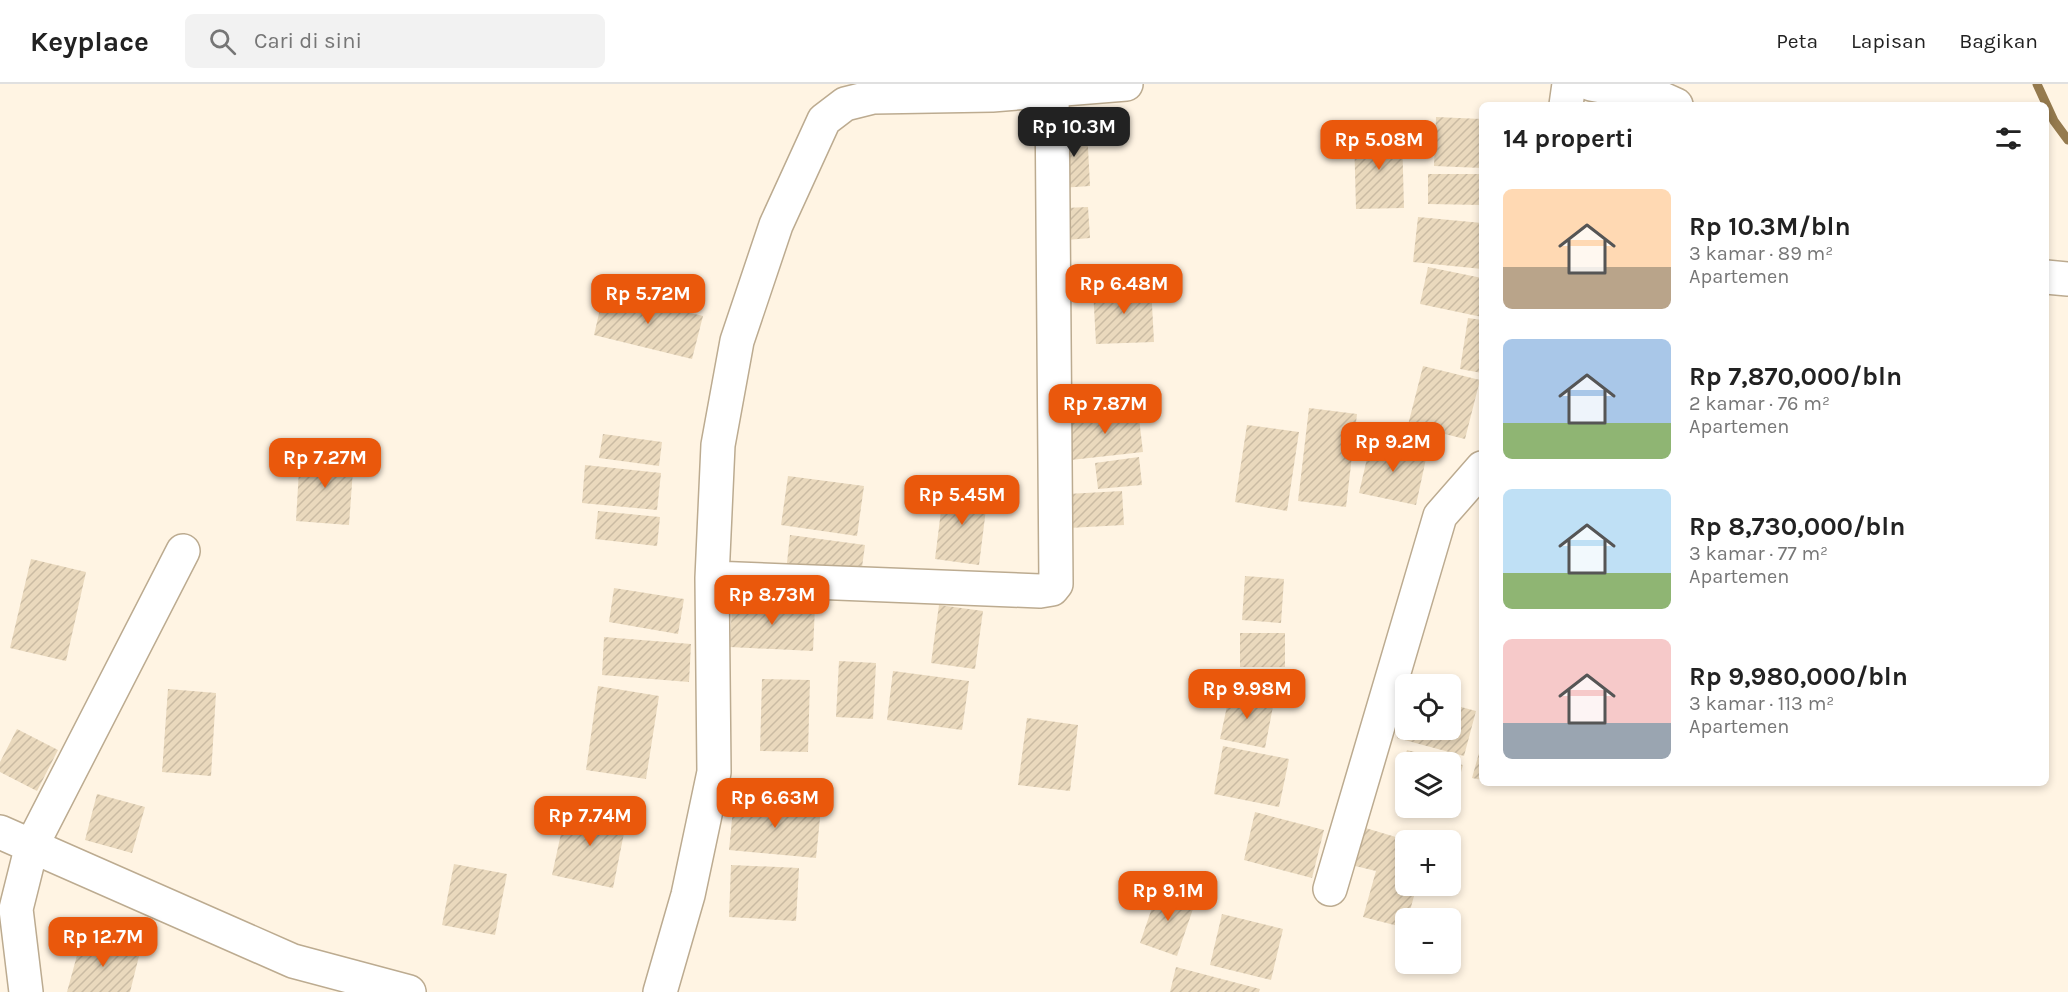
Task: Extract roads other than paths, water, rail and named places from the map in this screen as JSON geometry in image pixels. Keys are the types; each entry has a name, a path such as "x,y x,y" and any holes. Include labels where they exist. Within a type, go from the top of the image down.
{"street":[{"path":"660,992 688,896 714,772 712,578 718,445 737,341 776,225 824,120 845,104 873,97 992,95 1126,84"},
{"path":"1566,102 1569,84"},
{"path":"1591,84 1656,96 1669,102"},
{"path":"712,578 1040,591 1052,589 1056,584 1052,90"},
{"path":"2049,277 2068,279"},
{"path":"1330,889 1440,516 1479,471"},
{"path":"26,992 16,909 32,845 183,551"},
{"path":"0,832 293,961 409,992"}],"waterway":[{"path":"2037,84 2045,102"},
{"path":"2049,110 2068,140"}]}
